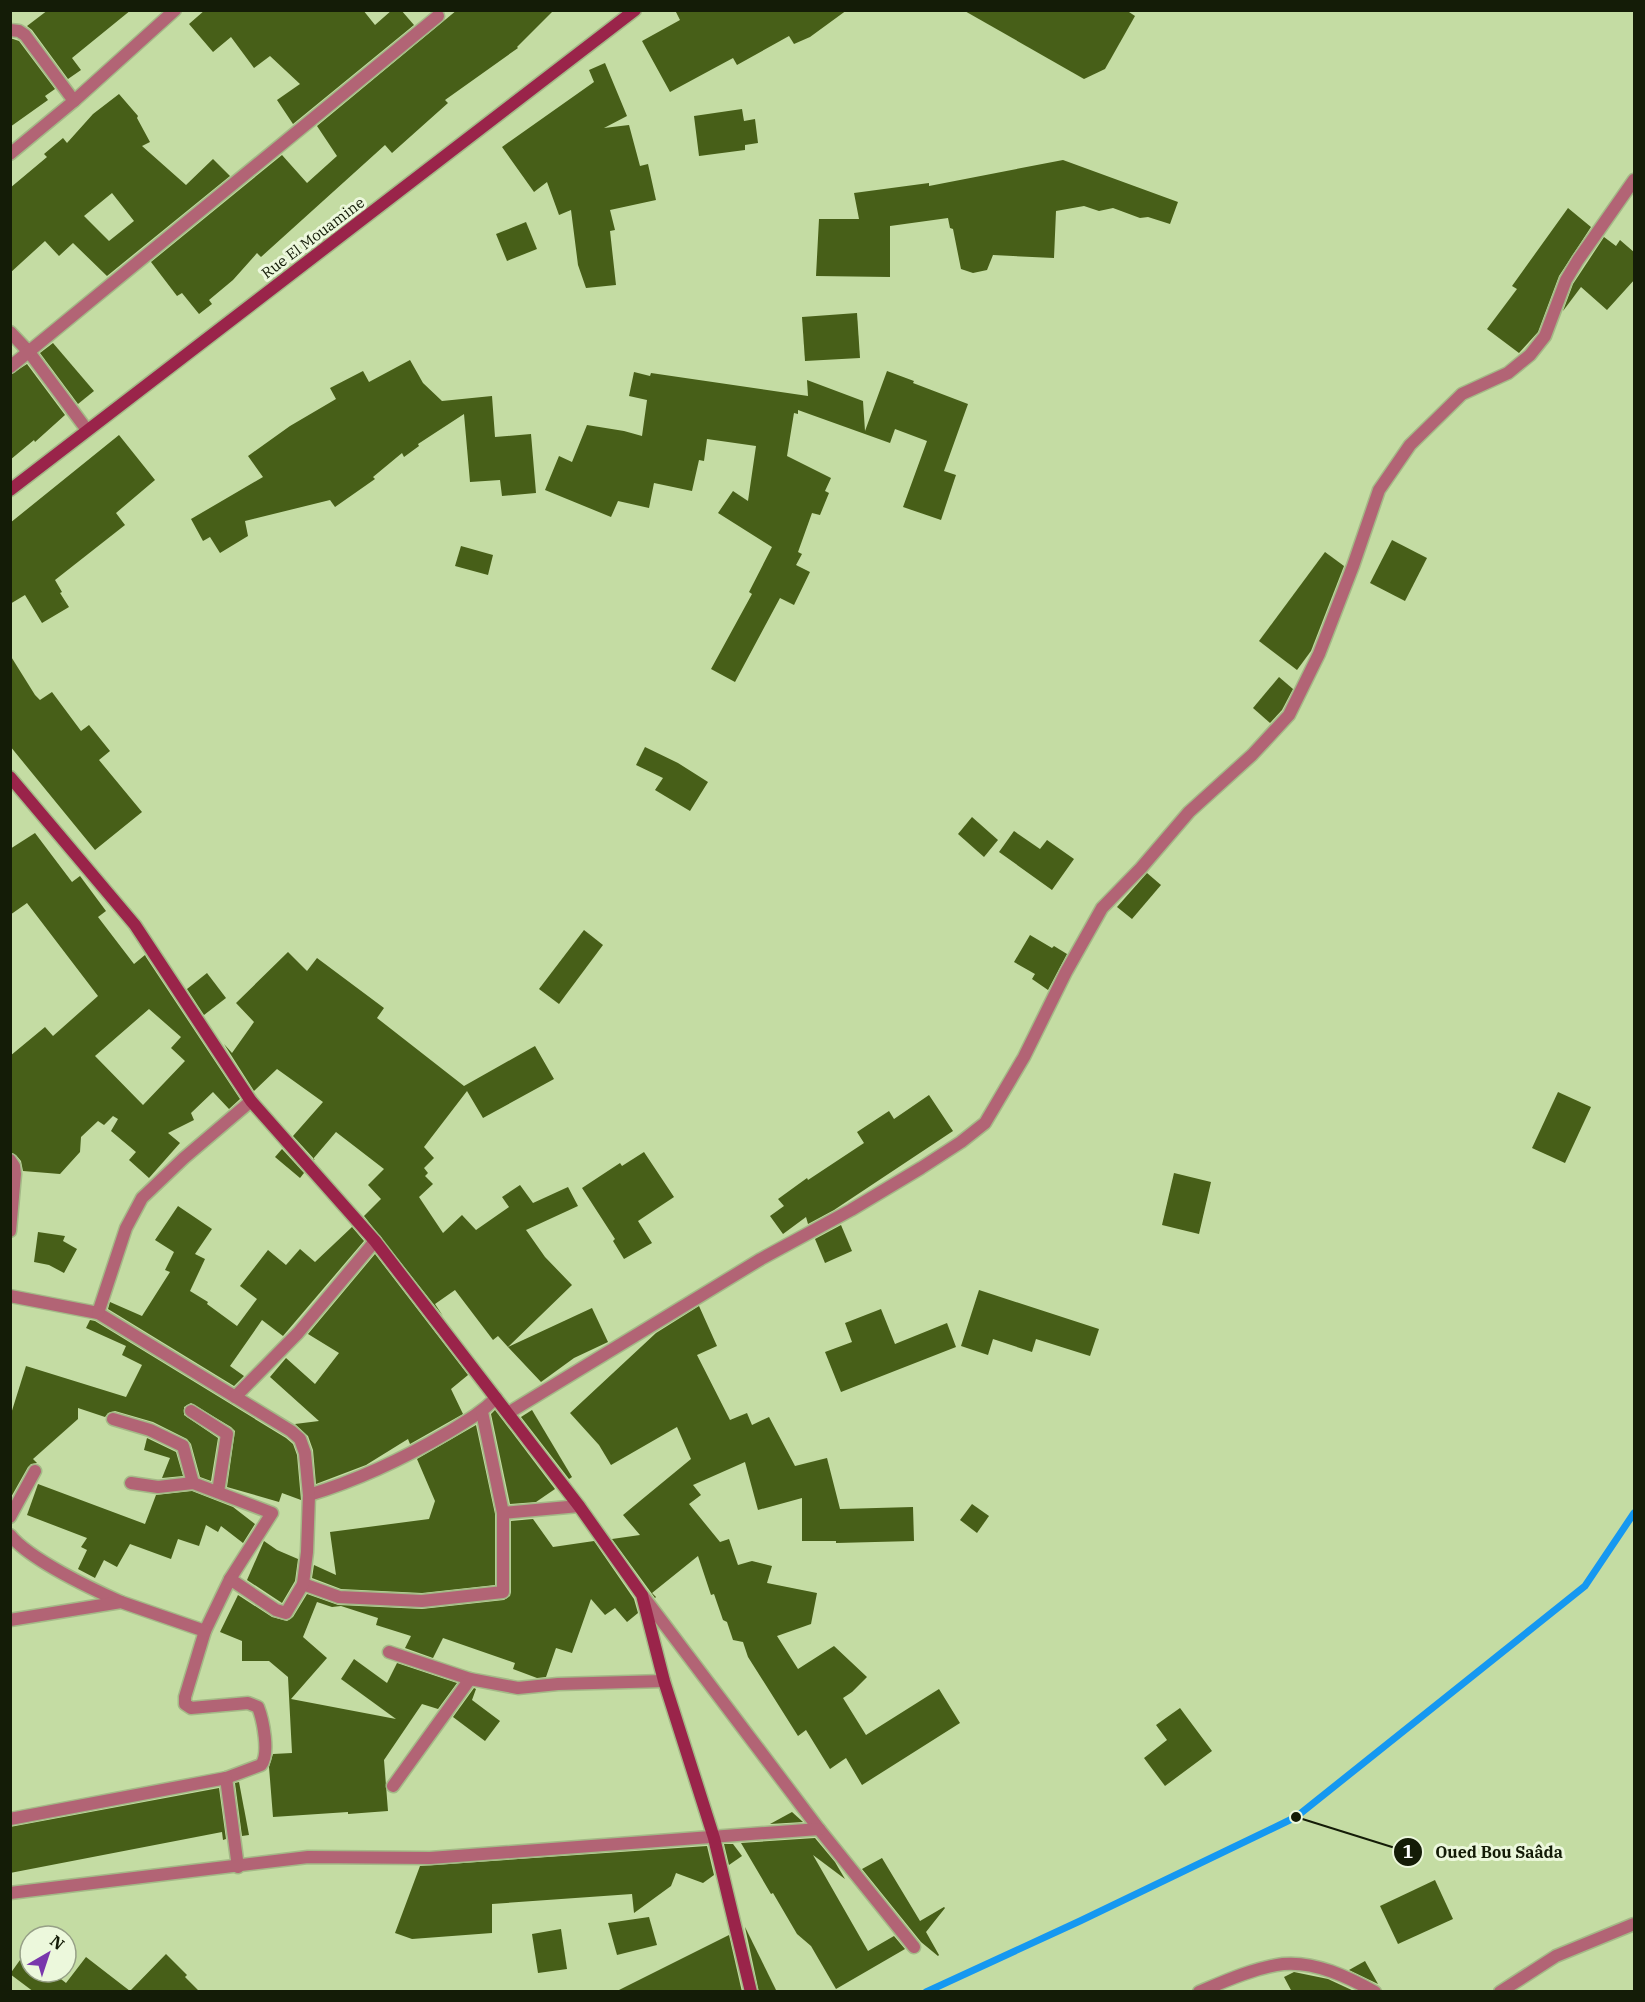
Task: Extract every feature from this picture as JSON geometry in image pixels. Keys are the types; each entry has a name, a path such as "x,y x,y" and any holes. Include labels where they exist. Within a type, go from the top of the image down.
{"main road":[{"name":"Rue El Mouamine","path":"10,490 635,10"},
{"path":"10,777 135,925 250,1101 375,1241 579,1506 642,1595 664,1681 714,1838 751,1992"}],"street":[{"path":"10,154 74,101 175,10"},
{"path":"10,367 438,16"},
{"path":"10,30 19,31 25,35 74,101"},
{"path":"508,1413 761,1259 851,1210 921,1168 985,1123 1024,1058 1066,972 1102,908 1141,868 1189,812 1252,755 1289,714 1319,654 1379,490 1410,445 1462,394 1508,373 1530,355 1545,336 1566,280 1635,180"},
{"path":"10,332 29,352 87,430"},
{"path":"98,1312 126,1228 142,1198 250,1101"},
{"path":"10,1160 15,1174 10,1231"},
{"path":"235,1397 298,1333 375,1241"},
{"path":"10,1296 98,1312 291,1431 300,1439 305,1453 309,1495 307,1552 303,1584 286,1613 276,1611 230,1579"},
{"path":"309,1495 348,1483 409,1454 482,1412 496,1398"},
{"path":"191,1411 227,1434 218,1492"},
{"path":"303,1584 339,1597 422,1601 503,1592 503,1512 482,1412"},
{"path":"113,1419 150,1430 183,1446 193,1483"},
{"path":"10,1517 35,1471"},
{"path":"10,1819 226,1778 255,1768 264,1761 266,1752 262,1721 258,1707 254,1704 240,1703 195,1709 185,1704 187,1685 205,1631 230,1579 272,1513 193,1483 158,1487 131,1483"},
{"path":"503,1512 579,1506"},
{"path":"10,1535 47,1562 89,1587 121,1602 205,1631"},
{"path":"642,1595 819,1829 914,1947"},
{"path":"10,1620 121,1602"},
{"path":"388,1652 470,1679 518,1688 558,1684 664,1681"},
{"path":"393,1786 470,1679"},
{"path":"226,1778 238,1867"},
{"path":"10,1893 308,1857 430,1857 819,1829"},
{"path":"1500,1992 1556,1956 1635,1924"},
{"path":"1199,1992 1238,1976 1283,1964 1316,1966 1350,1979 1375,1992"}],"building":[{"path":"48,10 131,10 72,58 81,70 68,79 27,26"},
{"path":"205,10 363,10 375,25 392,10 401,10 414,25 293,124 277,100 300,84 270,56 254,68 231,37 213,52 189,24"},
{"path":"457,10 554,10 518,48 445,100 448,103 392,153 385,145 261,257 257,253 233,280 209,300 212,304 199,314 182,293 177,296 151,262 282,155 307,183 337,156 317,126"},
{"path":"675,10 847,10 810,37 794,44 789,36 737,65 733,58 670,92 642,41 680,20"},
{"path":"963,10 1126,10 1135,16 1105,69 1084,79"},
{"path":"10,38 19,41 55,89 45,96 48,100 10,127"},
{"path":"605,63 627,116 604,128 629,125 640,166 648,164 656,200 610,210 615,230 610,231 616,285 586,288 578,265 571,210 559,215 547,182 534,192 502,147 594,82 589,70"},
{"path":"119,94 138,116 150,142 142,146 186,185 213,159 230,176 107,276 73,243 59,256 45,241 10,273 10,188 47,157 44,154 63,138 67,143 93,114","holes":["112,193 134,221 109,241 84,216"]},
{"path":"742,109 744,121 755,119 758,143 745,145 745,150 699,156 694,116"},
{"path":"1063,160 1178,202 1170,224 1148,217 1140,218 1113,208 1099,211 1084,206 1056,211 1054,258 993,255 987,270 973,273 961,269 953,229 950,228 948,218 890,226 890,277 816,276 819,219 859,219 854,193 929,183 929,186"},
{"path":"1568,208 1591,227 1559,276 1538,332 1519,353 1487,329 1517,289 1512,286"},
{"path":"526,222 537,249 507,261 496,234"},
{"path":"1604,237 1616,246 1620,240 1635,253 1635,279 1607,310 1581,287 1563,311 1573,284"},
{"path":"857,313 860,358 805,361 802,317"},
{"path":"53,343 94,391 78,404 40,353"},
{"path":"410,360 423,383 442,401 492,396 495,437 531,434 536,493 502,496 500,480 470,482 464,414 418,444 419,446 404,457 402,453 373,477 375,479 335,507 330,500 245,521 248,536 220,553 210,537 203,541 191,519 263,477 248,456 290,426 336,399 330,388 363,371 369,382"},
{"path":"27,364 65,415 35,442 34,440 10,460 10,375"},
{"path":"887,371 968,404 944,471 956,475 941,520 903,507 927,441 895,429 890,443 798,410 798,414 794,413 787,456 831,478 825,491 829,493 820,515 812,513 798,552 802,554 796,565 810,572 794,605 780,598 735,682 711,669 752,594 749,592 772,547 718,513 733,491 748,501 756,446 707,439 704,461 699,460 692,491 654,483 649,508 618,501 611,517 545,490 559,456 572,462 587,425 642,436 647,400 629,396 634,372 808,396 807,380 863,401 865,431"},
{"path":"119,435 155,480 116,513 125,525 55,580 69,607 42,623 25,595 10,604 10,523"},
{"path":"1392,540 1427,558 1405,601 1370,583"},
{"path":"461,546 493,555 488,575 455,566"},
{"path":"1325,552 1344,566 1311,651 1297,670 1259,641"},
{"path":"10,655 40,700 52,692 81,731 89,725 110,751 99,760 142,812 95,850 10,746"},
{"path":"1279,677 1293,689 1282,710 1270,723 1253,708"},
{"path":"645,747 678,763 708,782 690,811 655,790 663,778 636,765"},
{"path":"972,817 998,840 984,857 958,834"},
{"path":"1014,831 1040,849 1047,840 1074,859 1052,890 999,852"},
{"path":"35,833 72,882 80,876 106,911 98,917 134,964 145,955 240,1099 229,1109 213,1092 191,1113 194,1120 168,1133 180,1143 149,1178 129,1160 136,1152 111,1131 118,1119 113,1116 104,1125 98,1121 81,1137 80,1152 60,1174 23,1171 21,1161 10,1152 10,1056 45,1027 53,1036 98,996 27,903 10,915 10,849","holes":["149,1009 181,1037 171,1048 185,1061 143,1105 95,1056"]},
{"path":"1147,873 1161,885 1132,919 1117,907"},
{"path":"584,930 603,945 559,1004 539,989"},
{"path":"1030,935 1067,954 1048,990 1032,979 1035,974 1014,962"},
{"path":"288,952 307,971 317,958 384,1008 377,1018 464,1086 535,1046 554,1079 483,1118 467,1091 424,1147 434,1158 424,1168 428,1173 425,1176 433,1184 419,1197 443,1233 462,1215 476,1230 509,1207 502,1197 520,1185 533,1203 568,1187 578,1206 526,1230 545,1257 572,1285 508,1347 498,1336 493,1340 455,1290 435,1304 443,1316 364,1216 381,1199 368,1185 384,1169 336,1132 314,1158 293,1136 323,1102 277,1069 254,1091 224,1044 232,1053 254,1022 236,1003"},
{"path":"207,973 226,998 204,1015 187,989"},
{"path":"1558,1092 1591,1107 1565,1163 1532,1148"},
{"path":"929,1095 953,1131 834,1210 808,1224 806,1217 783,1234 770,1216 784,1206 778,1199 864,1143 857,1132 889,1111 894,1119"},
{"path":"282,1149 304,1173 300,1178 275,1157"},
{"path":"644,1152 674,1197 638,1221 652,1243 624,1259 613,1241 615,1239 582,1188 620,1163 622,1166"},
{"path":"1174,1173 1211,1182 1199,1234 1162,1225"},
{"path":"178,1206 212,1229 195,1254 205,1259 190,1291 208,1302 207,1304 237,1326 257,1299 240,1286 268,1250 286,1265 300,1249 315,1262 352,1227 364,1241 283,1336 262,1320 230,1366 244,1376 234,1386 108,1309 110,1302 142,1316 170,1272 165,1270 174,1252 155,1240"},
{"path":"841,1225 852,1251 825,1263 815,1239"},
{"path":"38,1232 65,1236 63,1241 77,1249 64,1273 49,1265 34,1262"},
{"path":"375,1254 468,1375 451,1389 463,1414 410,1444 408,1439 366,1465 316,1484 313,1450 308,1436 295,1424 319,1421 270,1377 286,1358 315,1384 339,1353 308,1334"},
{"path":"979,1290 1099,1329 1090,1356 1036,1339 1032,1352 993,1339 988,1355 961,1346"},
{"path":"699,1306 717,1346 697,1355 730,1420 747,1413 752,1425 769,1417 795,1466 827,1458 840,1509 913,1507 914,1541 836,1543 836,1541 802,1541 802,1498 758,1510 745,1462 693,1485 701,1495 689,1504 720,1542 729,1539 738,1565 752,1561 772,1566 767,1583 817,1593 811,1624 777,1636 798,1669 834,1646 867,1677 843,1698 866,1735 939,1689 960,1723 862,1785 846,1758 830,1769 806,1730 798,1736 748,1657 743,1642 733,1640 714,1594 711,1595 698,1556 652,1593 655,1598 612,1539 640,1535 623,1515 691,1459 677,1427 611,1465 599,1445 570,1413 656,1333"},
{"path":"592,1308 608,1342 574,1358 541,1382 508,1347"},
{"path":"881,1309 895,1344 947,1323 956,1347 841,1392 825,1352 852,1342 845,1323"},
{"path":"90,1320 286,1438 293,1444 297,1455 301,1500 282,1493 279,1502 227,1487 235,1431 191,1403 184,1407 184,1415 218,1438 211,1481 200,1477 191,1444 187,1439 153,1422 115,1411 108,1413 105,1417 78,1408 78,1419 33,1459 37,1463 28,1467 10,1499 10,1417 26,1366 126,1397 142,1365 122,1355 126,1346 86,1328"},
{"path":"495,1410 555,1489 536,1502 510,1504 491,1414"},
{"path":"532,1410 572,1477 569,1479 521,1417"},
{"path":"476,1425 495,1514 495,1585 422,1593 341,1589 312,1578 314,1565 336,1575 330,1532 429,1519 435,1501 417,1459"},
{"path":"147,1438 176,1452 183,1476 162,1478 170,1458 144,1450"},
{"path":"38,1484 145,1524 156,1495 192,1491 233,1507 255,1524 243,1543 221,1526 218,1532 206,1525 199,1546 178,1539 171,1559 130,1544 117,1567 104,1560 95,1578 78,1569 87,1550 81,1547 87,1538 27,1515"},
{"path":"972,1504 989,1516 977,1533 960,1520"},
{"path":"533,1519 553,1547 594,1541 634,1599 638,1613 627,1622 615,1608 605,1615 591,1599 572,1653 556,1648 546,1677 537,1678 513,1669 515,1663 443,1638 433,1658 405,1648 411,1636 376,1625 378,1618 341,1606 332,1607 317,1602 303,1637 327,1658 291,1699 396,1719 341,1679 354,1659 387,1683 397,1663 457,1683 438,1709 422,1704 384,1760 388,1811 273,1817 269,1767 273,1754 292,1753 288,1677 269,1661 242,1661 242,1641 220,1632 238,1595 272,1617 287,1621 293,1617 307,1594 338,1605 422,1609 504,1600 510,1596 511,1592 511,1521"},
{"path":"264,1541 277,1550 298,1559 295,1581 282,1603 247,1580"},
{"path":"474,1688 476,1689 472,1700 500,1721 485,1741 453,1717"},
{"path":"1180,1708 1212,1751 1165,1786 1144,1758 1167,1740 1156,1725"},
{"path":"239,1782 249,1835 242,1836 235,1783"},
{"path":"219,1788 226,1839 223,1840 222,1832 10,1873 10,1827"},
{"path":"792,1812 803,1822 770,1824"},
{"path":"815,1838 835,1862 845,1879 813,1855 868,1951 894,1936 905,1949 836,1989 811,1946 797,1934 741,1843"},
{"path":"724,1844 733,1844 742,1856 729,1865"},
{"path":"707,1846 714,1875 703,1883 676,1873 671,1886 634,1913 632,1894 492,1904 492,1933 412,1939 395,1933 420,1866"},
{"path":"882,1858 920,1921 945,1908 926,1932 938,1956 921,1942 862,1869"},
{"path":"1435,1880 1453,1919 1398,1944 1380,1906"},
{"path":"649,1917 657,1945 617,1955 608,1923"},
{"path":"745,1927 777,1992 759,1992"},
{"path":"561,1929 567,1969 538,1973 532,1934"},
{"path":"729,1935 742,1992 615,1992"},
{"path":"166,1954 200,1992 34,1992 23,1984 78,1984 78,1967 86,1957 130,1991"},
{"path":"1365,1961 1378,1984 1349,1970"},
{"path":"18,1963 18,1980 10,1974"},
{"path":"1294,1972 1328,1979 1356,1992 1292,1992 1284,1977"}],"waterway":[{"path":"926,1992 1296,1817 1585,1586 1634,1513"}],"place":[{"name":"Oued Bou Saâda","path":"1296,1817"}]}
